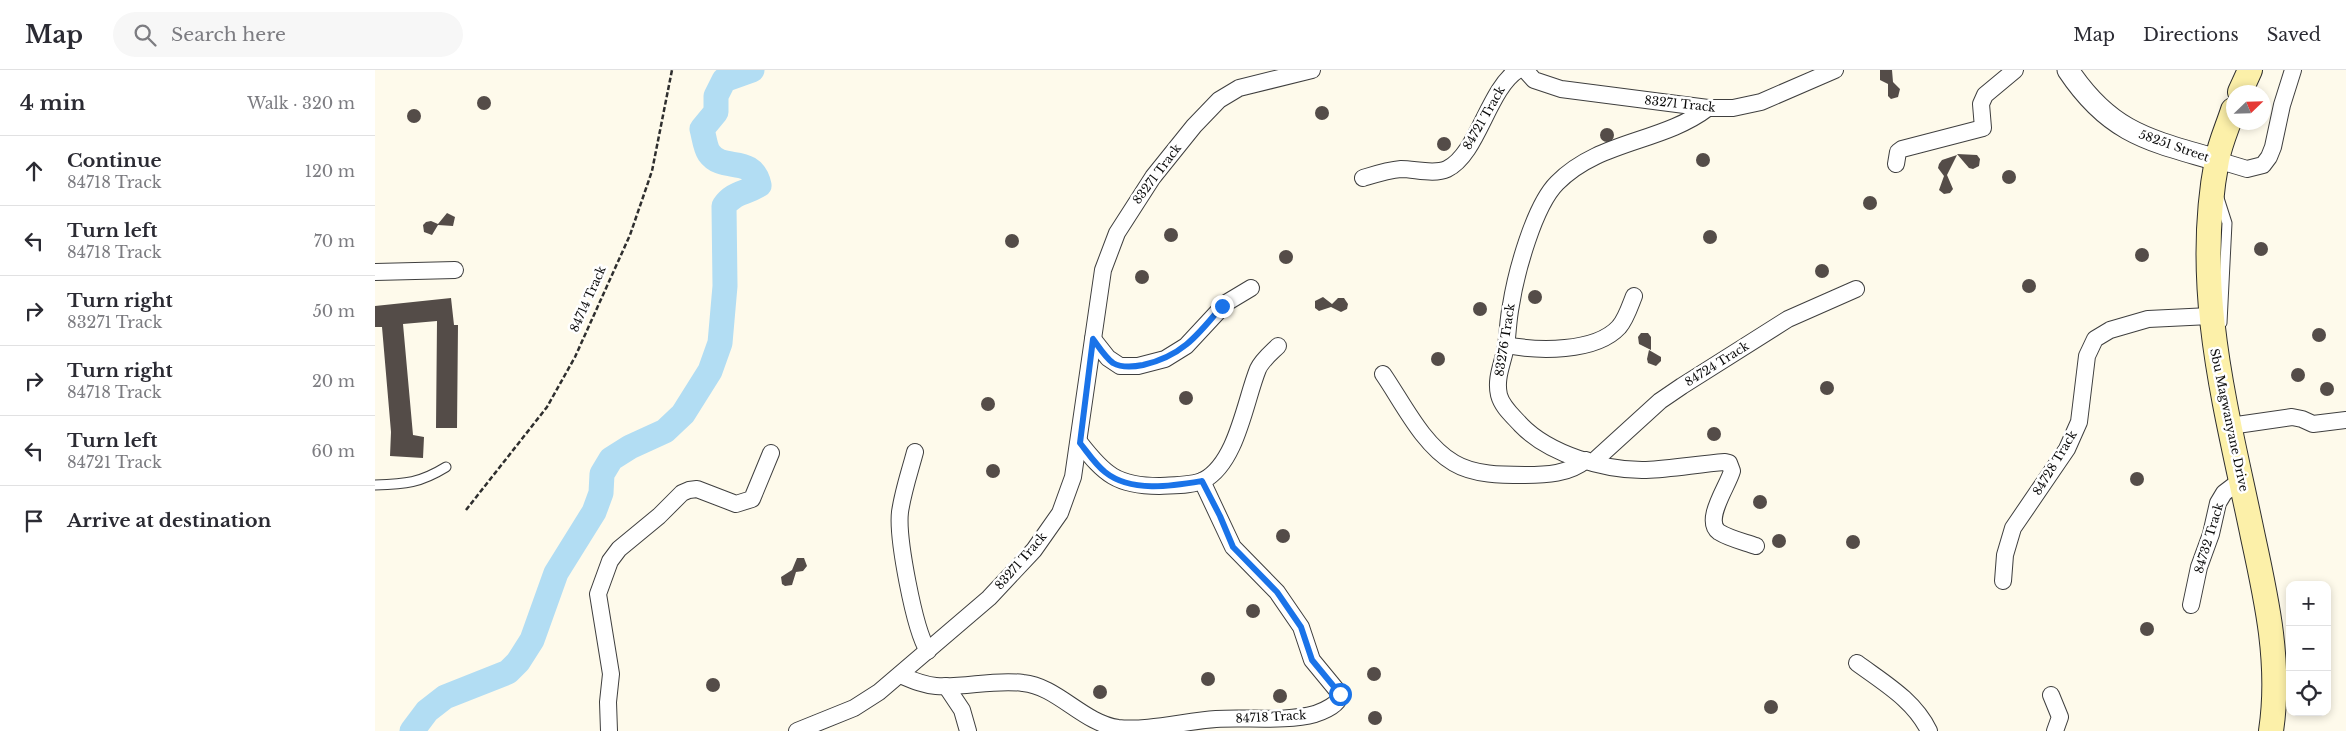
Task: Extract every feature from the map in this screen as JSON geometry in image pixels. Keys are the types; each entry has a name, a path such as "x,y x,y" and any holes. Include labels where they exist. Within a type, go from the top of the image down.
{"main road":[{"path":"2243,85 2250,70"},
{"name":"Sbu Magwanyane Drive","path":"2227,130 2217,160 2214,183 2209,245 2210,316 2215,351 2273,636 2274,693 2271,731"}],"street":[{"name":"83271 Track","path":"797,731 854,708 879,692 989,598 1034,550 1059,513 1073,477 1080,443 1103,270 1117,233 1153,177 1209,109 1229,93 1252,84 1311,70"},
{"name":"84721 Track","path":"1363,178 1399,169 1437,172 1450,168 1465,152 1505,80 1517,70"},
{"name":"83271 Track","path":"1525,70 1534,80 1561,90 1708,108 1733,108 1761,102 1835,70"},
{"path":"1896,164 1899,152 1902,149 1983,128 1981,104 1985,96 2015,70"},
{"name":"58251 Street","path":"2068,70 2094,104 2109,118 2148,139 2217,160"},
{"path":"2217,160 2247,169 2263,165 2269,158 2293,70"},
{"name":"83276 Track","path":"1708,108 1687,122 1667,131 1596,154 1556,184 1546,199 1528,241 1512,298 1506,346 1498,384 1499,396 1505,406 1528,432 1540,442 1567,455 1590,461 1645,470 1727,462 1732,471 1713,513 1714,524 1720,532 1756,546"},
{"path":"375,272 455,270"},
{"path":"1093,339 1114,363 1129,367 1165,359 1186,346 1226,303 1251,288"},
{"name":"84724 Track","path":"1383,374 1429,440 1454,463 1482,473 1534,475 1567,471 1590,461 1682,386 1788,319 1856,289"},
{"path":"1506,346 1535,349 1567,348 1594,342 1619,327 1634,296"},
{"name":"84728 Track","path":"2003,581 2005,555 2013,528 2067,449 2079,422 2087,356 2095,339 2110,330 2148,319 2210,316"},
{"path":"1080,443 1105,473 1123,482 1143,486 1202,481 1216,471 1222,462 1237,431 1259,367 1278,346"},
{"path":"2230,426 2292,417 2302,418 2313,424 2346,420"},
{"path":"609,731 611,674 598,594 610,561 619,549 659,516 681,493 697,489 736,504 752,499 771,452"},
{"path":"915,452 903,496 900,521 917,626 928,651"},
{"name":"84732 Track","path":"2191,604 2199,567 2211,534 2218,504 2223,493 2241,480"},
{"name":"84718 Track","path":"900,675 918,682 946,686 1013,682 1030,684 1043,689 1092,719 1118,728 1217,719 1306,716 1323,711 1334,704 1340,694 1312,660 1301,627 1295,616 1277,592 1233,547 1202,481"},
{"path":"1857,663 1911,705 1929,731"},
{"path":"946,686 962,710 968,731"},
{"path":"2051,695 2060,717 2055,731"}],"lane":[{"path":"2214,183 2226,218 2227,238 2222,324 2215,351"},
{"path":"375,485 394,485 426,479 446,467"}],"path":[{"name":"84714 Track","path":"466,510 547,407 579,348 630,235 652,171 671,70"}],"building":[{"path":"1880,70 1892,70 1893,82 1900,89 1898,97 1891,99 1888,96 1888,84 1880,80"},
{"path":"484,96 489,98 491,103 489,108 484,110 479,108 477,103 479,98"},
{"path":"1319,106 1325,106 1329,113 1325,120 1319,120 1315,116 1315,110"},
{"path":"414,109 419,111 421,116 419,121 414,123 409,121 407,116 409,111"},
{"path":"1607,128 1612,130 1614,135 1612,140 1607,142 1602,140 1600,135 1602,130"},
{"path":"1441,137 1447,137 1451,144 1447,151 1441,151 1437,147 1437,141"},
{"path":"1700,153 1706,153 1710,160 1706,167 1700,167 1696,163 1696,157"},
{"path":"1957,154 1977,155 1980,159 1979,166 1973,169 1969,168"},
{"path":"1957,155 1947,175 1953,189 1950,193 1944,194 1939,190 1944,176 1938,168 1939,164 1942,160"},
{"path":"2006,170 2012,170 2016,177 2012,184 2006,184 2002,180 2002,174"},
{"path":"1867,196 1873,196 1877,203 1873,210 1867,210 1863,206 1863,200"},
{"path":"447,213 455,217 453,226 438,225 432,235 424,232 423,225 426,222 431,221 438,224"},
{"path":"1168,228 1174,228 1178,235 1174,242 1168,242 1164,238 1164,232"},
{"path":"1710,230 1715,232 1717,237 1715,242 1710,244 1705,242 1703,237 1705,232"},
{"path":"1009,234 1015,234 1019,241 1015,248 1009,248 1005,244 1005,238"},
{"path":"2258,242 2264,242 2268,249 2264,256 2258,256 2254,252 2254,246"},
{"path":"2139,248 2145,248 2149,255 2145,262 2139,262 2135,258 2135,252"},
{"path":"1283,250 1289,250 1293,257 1289,264 1283,264 1279,260 1279,254"},
{"path":"1819,264 1825,264 1829,271 1825,278 1819,278 1815,274 1815,268"},
{"path":"1139,270 1145,270 1149,277 1145,284 1139,284 1135,280 1135,274"},
{"path":"2026,279 2032,279 2036,286 2032,293 2026,293 2022,289 2022,283"},
{"path":"1532,290 1538,290 1542,297 1538,304 1532,304 1528,300 1528,294"},
{"path":"1323,297 1332,304 1338,298 1344,298 1348,304 1347,309 1341,312 1331,307 1319,311 1315,308 1315,301"},
{"path":"451,298 454,325 458,325 457,428 436,428 437,321 403,324 413,435 424,437 423,458 390,456 391,432 382,327 375,327 375,306"},
{"path":"1477,302 1483,302 1487,309 1483,316 1477,316 1473,312 1473,306"},
{"path":"2316,328 2322,328 2326,335 2322,342 2316,342 2312,338 2312,332"},
{"path":"1641,333 1648,333 1651,337 1651,350 1639,344 1638,337"},
{"path":"1649,350 1661,357 1661,361 1656,366 1648,363"},
{"path":"1435,352 1441,352 1445,359 1441,366 1435,366 1431,362 1431,356"},
{"path":"2295,368 2301,368 2305,375 2301,382 2295,382 2291,378 2291,372"},
{"path":"1824,381 1830,381 1834,388 1830,395 1824,395 1820,391 1820,385"},
{"path":"2324,382 2330,382 2334,389 2330,396 2324,396 2320,392 2320,386"},
{"path":"1183,391 1189,391 1193,398 1189,405 1183,405 1179,401 1179,395"},
{"path":"985,397 991,397 995,404 991,411 985,411 981,407 981,401"},
{"path":"1711,427 1717,427 1721,434 1717,441 1711,441 1707,437 1707,431"},
{"path":"990,464 996,464 1000,471 996,478 990,478 986,474 986,468"},
{"path":"2134,472 2140,472 2144,479 2140,486 2134,486 2130,482 2130,476"},
{"path":"1757,495 1763,495 1767,502 1763,509 1757,509 1753,505 1753,499"},
{"path":"1283,529 1288,531 1290,536 1288,541 1283,543 1278,541 1276,536 1278,531"},
{"path":"1776,534 1782,534 1786,541 1782,548 1776,548 1772,544 1772,538"},
{"path":"1853,535 1858,537 1860,542 1858,547 1853,549 1848,547 1846,542 1848,537"},
{"path":"797,558 804,558 807,566 803,571 796,572 792,585 785,586 782,584 781,577 792,570"},
{"path":"1250,604 1256,604 1260,611 1256,618 1250,618 1246,614 1246,608"},
{"path":"2144,622 2150,622 2154,629 2150,636 2144,636 2140,632 2140,626"},
{"path":"1371,667 1377,667 1381,674 1377,681 1371,681 1367,677 1367,671"},
{"path":"1205,672 1211,672 1215,679 1211,686 1205,686 1201,682 1201,676"},
{"path":"710,678 716,678 720,685 716,692 710,692 706,688 706,682"},
{"path":"1097,685 1103,685 1107,692 1103,699 1097,699 1093,695 1093,689"},
{"path":"1277,689 1283,689 1287,696 1283,703 1277,703 1273,699 1273,693"},
{"path":"1768,700 1774,700 1778,707 1774,714 1768,714 1764,710 1764,704"},
{"path":"1372,711 1378,711 1382,718 1378,725 1372,725 1368,721 1368,715"}],"waterway":[{"path":"412,731 427,711 445,697 508,672 518,662 532,640 556,573 594,512 601,493 602,474 611,459 630,447 665,431 683,414 710,371 720,343 725,286 724,206 732,198 759,185 750,170 715,159 708,151 702,129 716,112 716,96 724,80 752,70"}],"route":[{"path":"1222,306 1186,346 1165,359 1145,365 1129,367 1114,363 1093,339 1080,443 1105,473 1123,482 1143,486 1202,481 1233,547 1259,571 1295,616 1301,627 1312,660 1340,694"}]}
